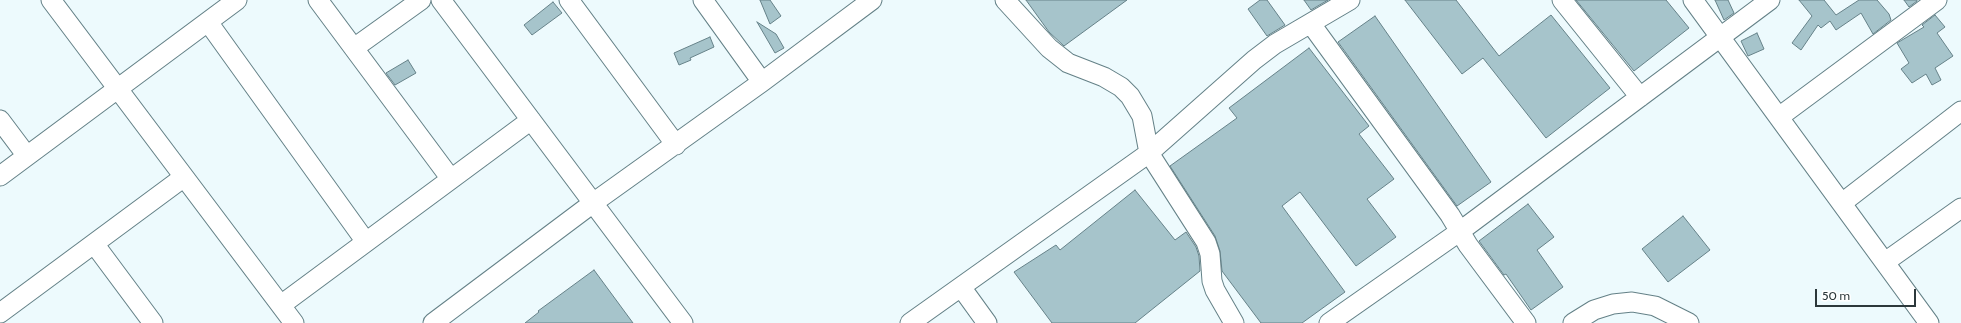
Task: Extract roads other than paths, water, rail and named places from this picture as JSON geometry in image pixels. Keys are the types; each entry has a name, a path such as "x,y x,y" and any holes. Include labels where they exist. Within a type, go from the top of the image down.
{"street":[{"path":"51,0 294,323"},
{"path":"0,176 237,0"},
{"path":"318,0 451,179"},
{"path":"354,48 421,0"},
{"path":"441,0 683,323"},
{"path":"569,0 676,145"},
{"path":"703,0 762,82"},
{"path":"433,323 593,203 676,145 872,0"},
{"path":"1005,0 1049,48 1068,63 1104,77 1130,96 1142,116 1149,152 1206,242 1210,254 1212,281 1215,290 1234,323"},
{"path":"910,323 1149,152 1254,60 1275,44 1350,0"},
{"path":"1562,0 1640,97"},
{"path":"1693,0 1929,323"},
{"path":"1329,323 1459,232 1770,0"},
{"path":"1779,117 1937,0"},
{"path":"208,22 366,242"},
{"path":"1311,24 1450,215 1459,232 1526,323"},
{"path":"1842,203 1961,111"},
{"path":"0,120 27,156"},
{"path":"281,305 531,120"},
{"path":"0,313 184,177"},
{"path":"1885,262 1961,208"},
{"path":"94,244 153,323"},
{"path":"961,287 987,323"},
{"path":"1573,323 1594,310 1614,304 1632,302 1655,306 1689,323"}]}
